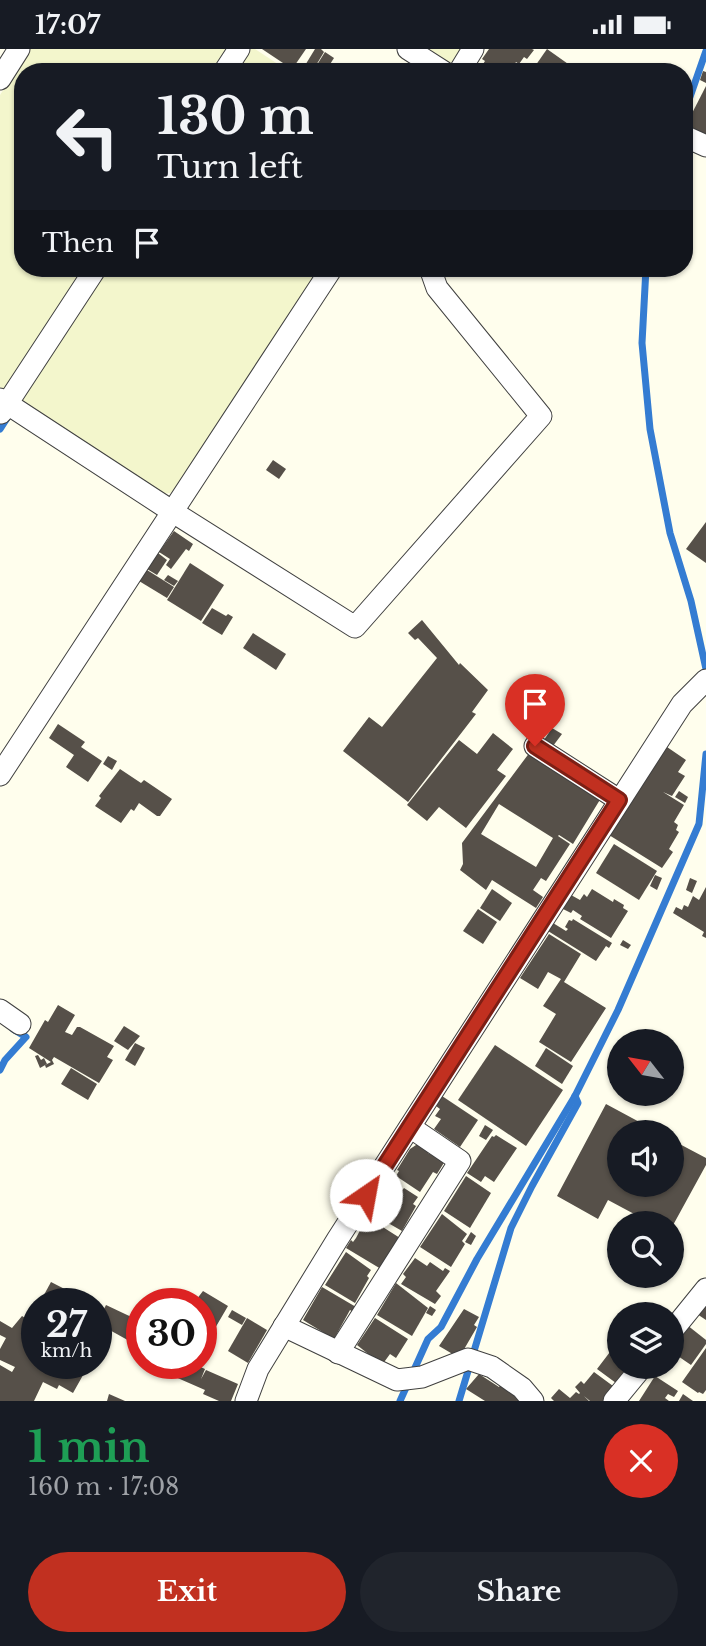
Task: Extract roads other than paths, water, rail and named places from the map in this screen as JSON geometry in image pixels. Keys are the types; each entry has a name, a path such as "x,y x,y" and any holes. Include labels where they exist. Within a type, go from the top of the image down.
{"street":[{"path":"0,79 19,49"},
{"path":"408,49 430,63"},
{"path":"90,277 3,406 355,627 541,416 437,288 433,277"},
{"path":"0,775 326,277"},
{"path":"246,1401 258,1369 410,1127 682,704 706,680"},
{"path":"535,746 619,800"},
{"path":"0,1010 20,1024"},
{"path":"338,1353 460,1161 410,1127"},
{"path":"684,1316 706,1289"},
{"path":"284,1326 397,1380 422,1377 468,1359 492,1367 522,1388 533,1401"},
{"path":"614,1401 632,1379"}],"waterway":[{"path":"693,88 706,51"},
{"path":"646,277 642,343 650,429 670,533 691,601 706,669"},
{"path":"0,429 7,418"},
{"path":"400,1401 428,1339 441,1327 477,1259 575,1096 618,1010 699,824 706,754"},
{"path":"0,1070 5,1060 26,1037 13,1029"},
{"path":"459,1401 511,1228 578,1103 575,1096"}]}
